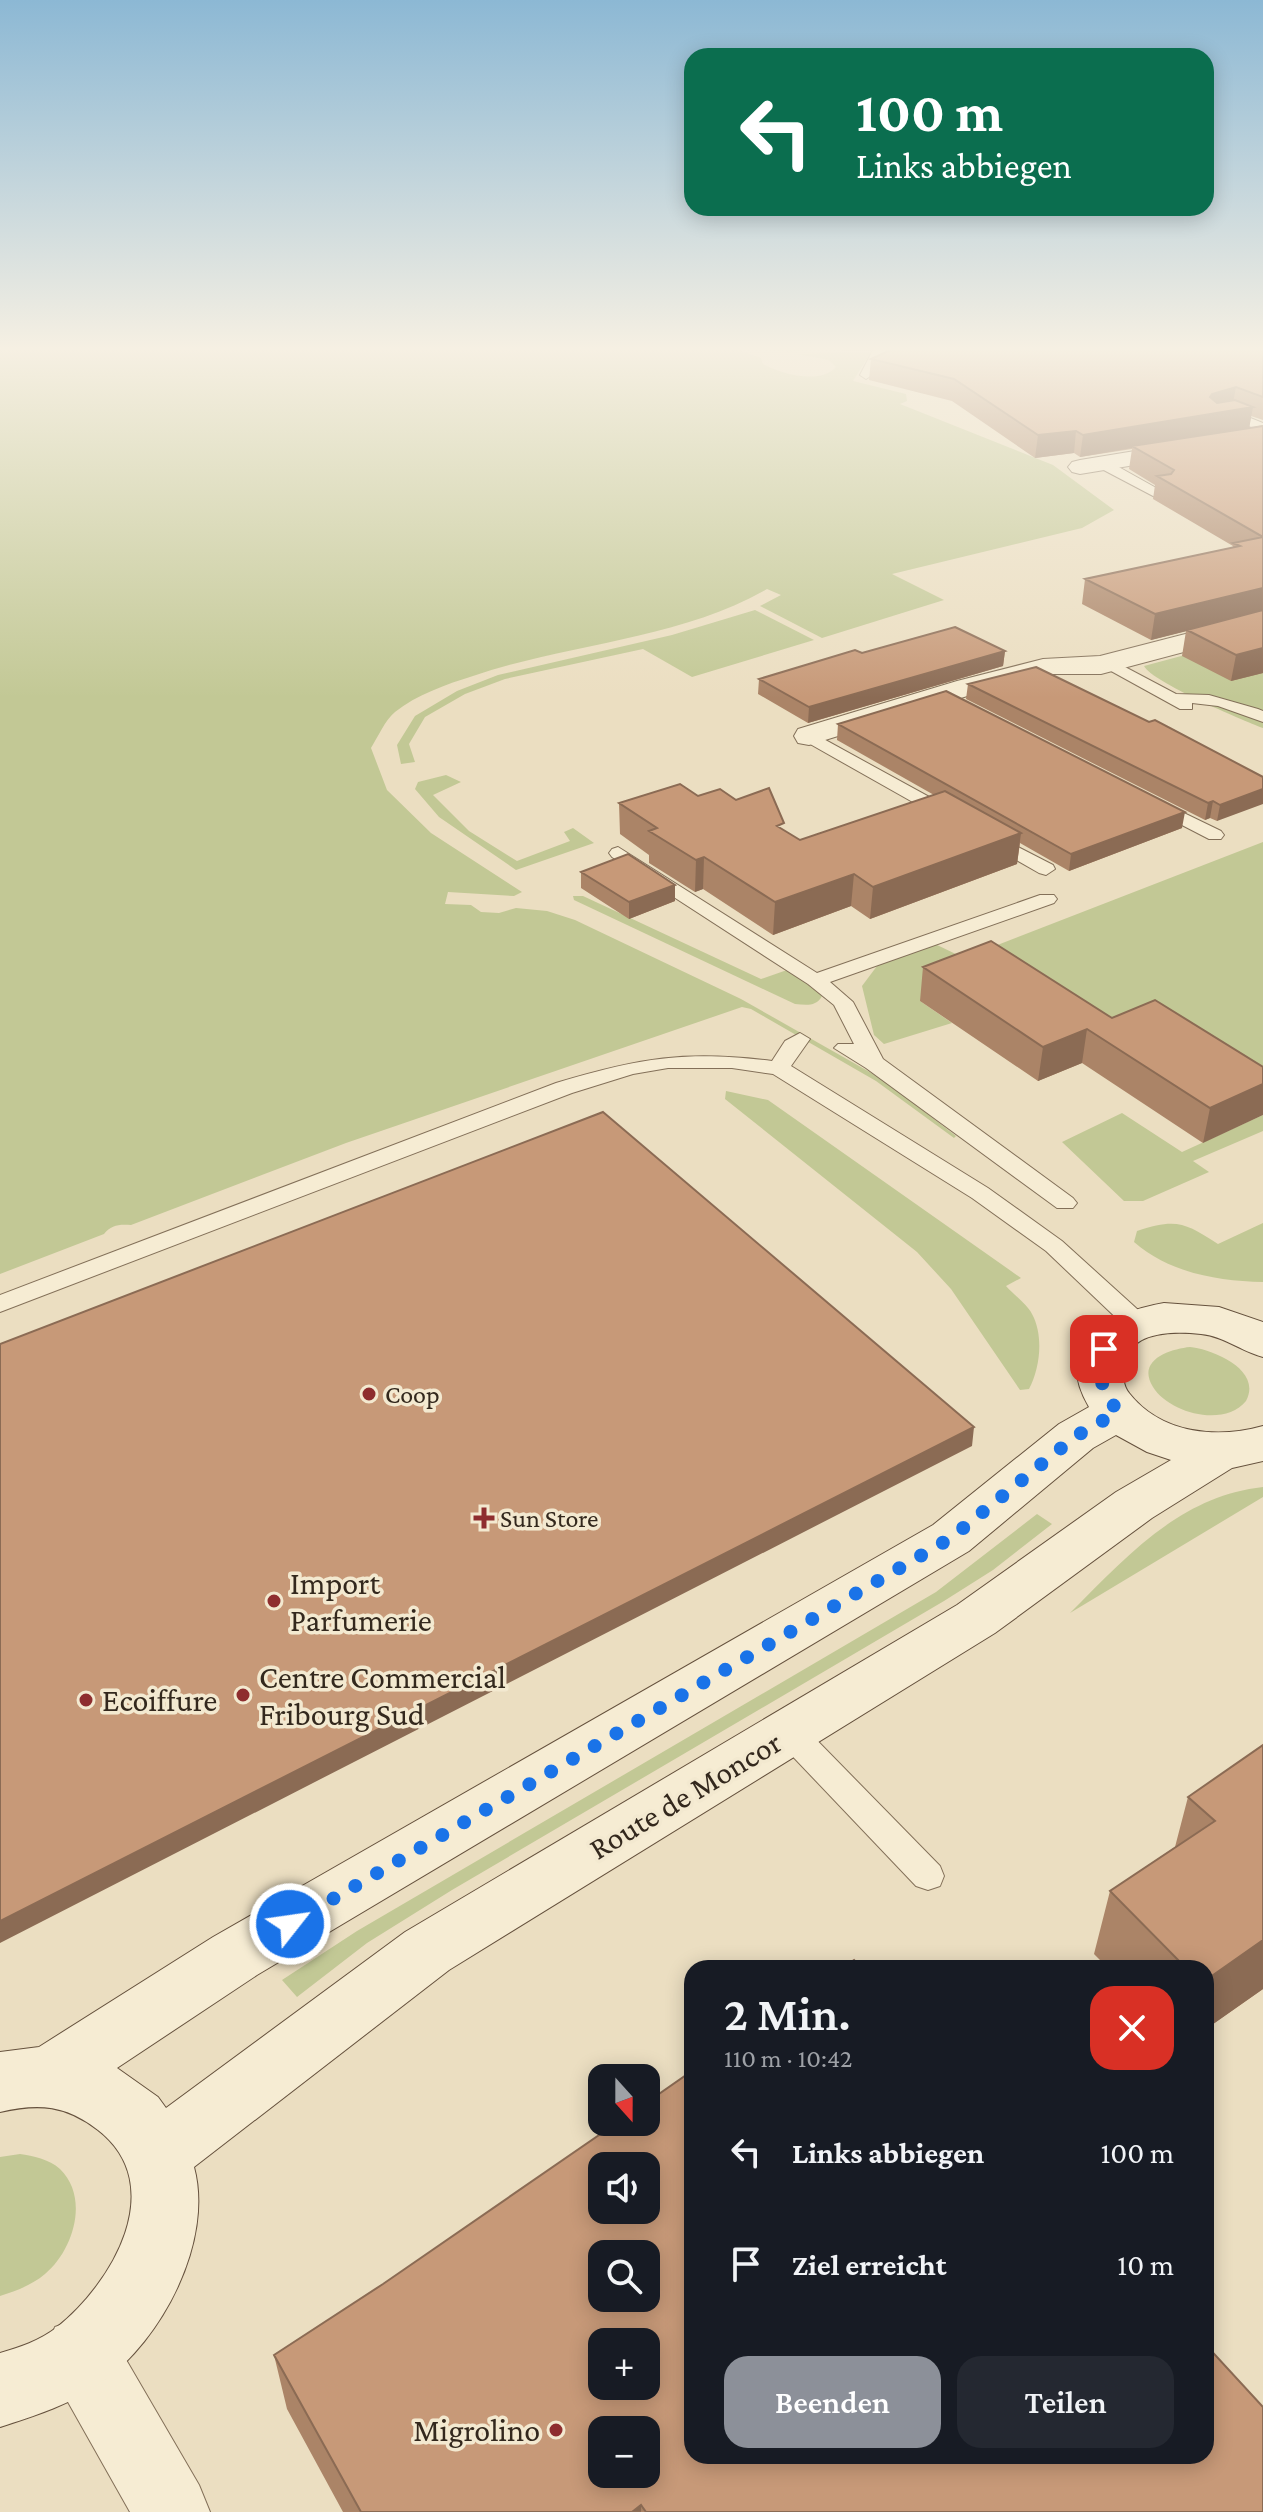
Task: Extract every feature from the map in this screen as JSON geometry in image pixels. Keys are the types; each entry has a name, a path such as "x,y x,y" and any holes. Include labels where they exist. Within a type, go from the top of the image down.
{"main road":[{"path":"1092,465 1097,464"},
{"path":"809,736 941,695 1053,665 1108,663 1263,622"},
{"path":"1243,1447 1169,1442 1144,1431 1118,1412 1102,1388 1100,1361 1113,1339 1138,1324 1176,1317 1198,1318 1239,1329 1263,1342"},
{"path":"24,2080 951,1538 1076,1436 1118,1412"},
{"name":"Route de Moncor","path":"158,2154 427,1951 976,1619 1134,1505 1243,1447"},
{"path":"0,2390 42,2376 81,2353 117,2320 144,2282 161,2241 167,2191 158,2154 144,2129 118,2102 84,2083 24,2080"},
{"path":"81,2353 172,2512"}],"lane":[{"path":"1092,465 1160,494"},
{"path":"1108,663 1182,703 1192,697 1234,704 1263,717"},
{"path":"941,695 968,709"},
{"path":"809,736 1046,869"},
{"path":"1147,800 1215,835"},
{"path":"618,853 815,980 843,1002 874,1063"},
{"path":"815,980 1047,899"},
{"path":"779,1068 792,1045 800,1039"},
{"path":"845,1048 874,1063 1065,1203"},
{"path":"0,1304 564,1088 630,1068 668,1062 732,1062 779,1068 980,1193 1054,1246 1138,1324"},
{"path":"789,1732 928,1876"}],"green space":[{"path":"0,464 1051,464 1114,510 1082,528 892,574 944,600 822,638 760,606 781,595 767,589 733,606 660,630 463,679 422,695 395,712 371,748 387,790 431,833 522,892 514,896 448,892 445,904 471,905 481,912 499,913 516,908 547,911 575,920 741,999 882,1079 956,1136 954,1138 876,1081 751,1009 742,1007 346,1143 131,1225 116,1226 104,1234 0,1274"},
{"path":"755,610 814,640 692,677 643,649 505,679 465,694 425,717 409,744 415,762 401,764 397,745 415,716 457,691 498,675 672,635"},
{"path":"1263,634 1263,728 1180,691 1144,666"},
{"path":"446,775 461,782 433,795 469,831 517,861 570,841 564,832 573,828 594,843 516,870 439,817 415,789 418,782"},
{"path":"1263,842 1263,1105 920,1001 952,1023 884,1044 874,1035 862,986 877,966 935,944 964,958"},
{"path":"573,896 583,896 761,979 787,970 816,986 822,996 814,1004 795,1004 574,900"},
{"path":"726,1091 768,1100 1021,1278 1006,1286 1030,1310 1036,1323 1038,1362 1029,1389 1020,1390 951,1289 917,1252 725,1099"},
{"path":"1122,1113 1182,1152 1263,1115 1263,1131 1193,1161 1209,1172 1143,1201 1124,1201 1062,1142"},
{"path":"1263,1223 1263,1282 1228,1280 1195,1273 1163,1261 1134,1242 1137,1231 1172,1224 1188,1227 1218,1244"},
{"path":"1190,1347 1210,1352 1241,1370 1249,1390 1246,1401 1224,1414 1211,1415 1184,1410 1161,1396 1149,1378 1152,1363 1165,1353"},
{"path":"1263,1487 1263,1497 1070,1613 1134,1551 1180,1516 1233,1493"},
{"path":"1037,1514 1052,1524 993,1570 944,1601 452,1890 367,1943 297,1997 282,1980 357,1931 936,1592"},
{"path":"20,2154 46,2160 60,2169 74,2194 74,2224 63,2252 45,2274 24,2287 0,2296 0,2157"}],"building":[{"path":"1164,464 1263,464 1263,537 1157,476 1171,474 1174,470"},
{"path":"1263,537 1263,588 1155,614 1085,579 1240,546 1233,543"},
{"path":"1263,610 1263,648 1236,655 1187,630"},
{"path":"955,627 1005,651 809,707 759,679 855,650 862,653"},
{"path":"1036,667 1149,722 1155,720 1263,777 1263,789 1220,805 1213,801 1208,803 968,684"},
{"path":"946,691 1185,812 1071,854 838,724"},
{"path":"680,784 698,796 720,789 736,800 769,788 784,823 777,826 800,840 945,791 1021,833 873,887 854,874 775,902 704,857 696,860 649,831 657,828 619,803"},
{"path":"628,854 675,885 629,902 581,872"},
{"path":"991,941 1112,1018 1155,1000 1263,1067 1263,1084 1210,1108 1087,1029 1043,1047 923,967"},
{"name":"Centre Commercial Fribourg Sud","path":"603,1112 974,1427 0,1921 0,1344"},
{"path":"1263,1745 1263,1940 1214,1974 1214,1960 1178,1960 1110,1891 1215,1821 1188,1797"},
{"path":"684,2077 684,2464 1214,2464 1214,2354 1263,2407 1263,2512 646,2512 641,2505 632,2512 361,2512 274,2355 598,2136 660,2136 660,2093"}],"place":[{"name":"Coop","path":"369,1394"},
{"name":"Sun Store","path":"484,1518"},
{"name":"Import Parfumerie","path":"274,1601"},
{"name":"Centre Commercial Fribourg Sud","path":"243,1695"},
{"name":"Ecoiffure","path":"86,1700"},
{"name":"Migrolino","path":"556,2430"}],"route":[{"path":"290,1924 951,1538 1076,1436 1118,1412 1102,1388 1099,1373 1104,1349"}]}
